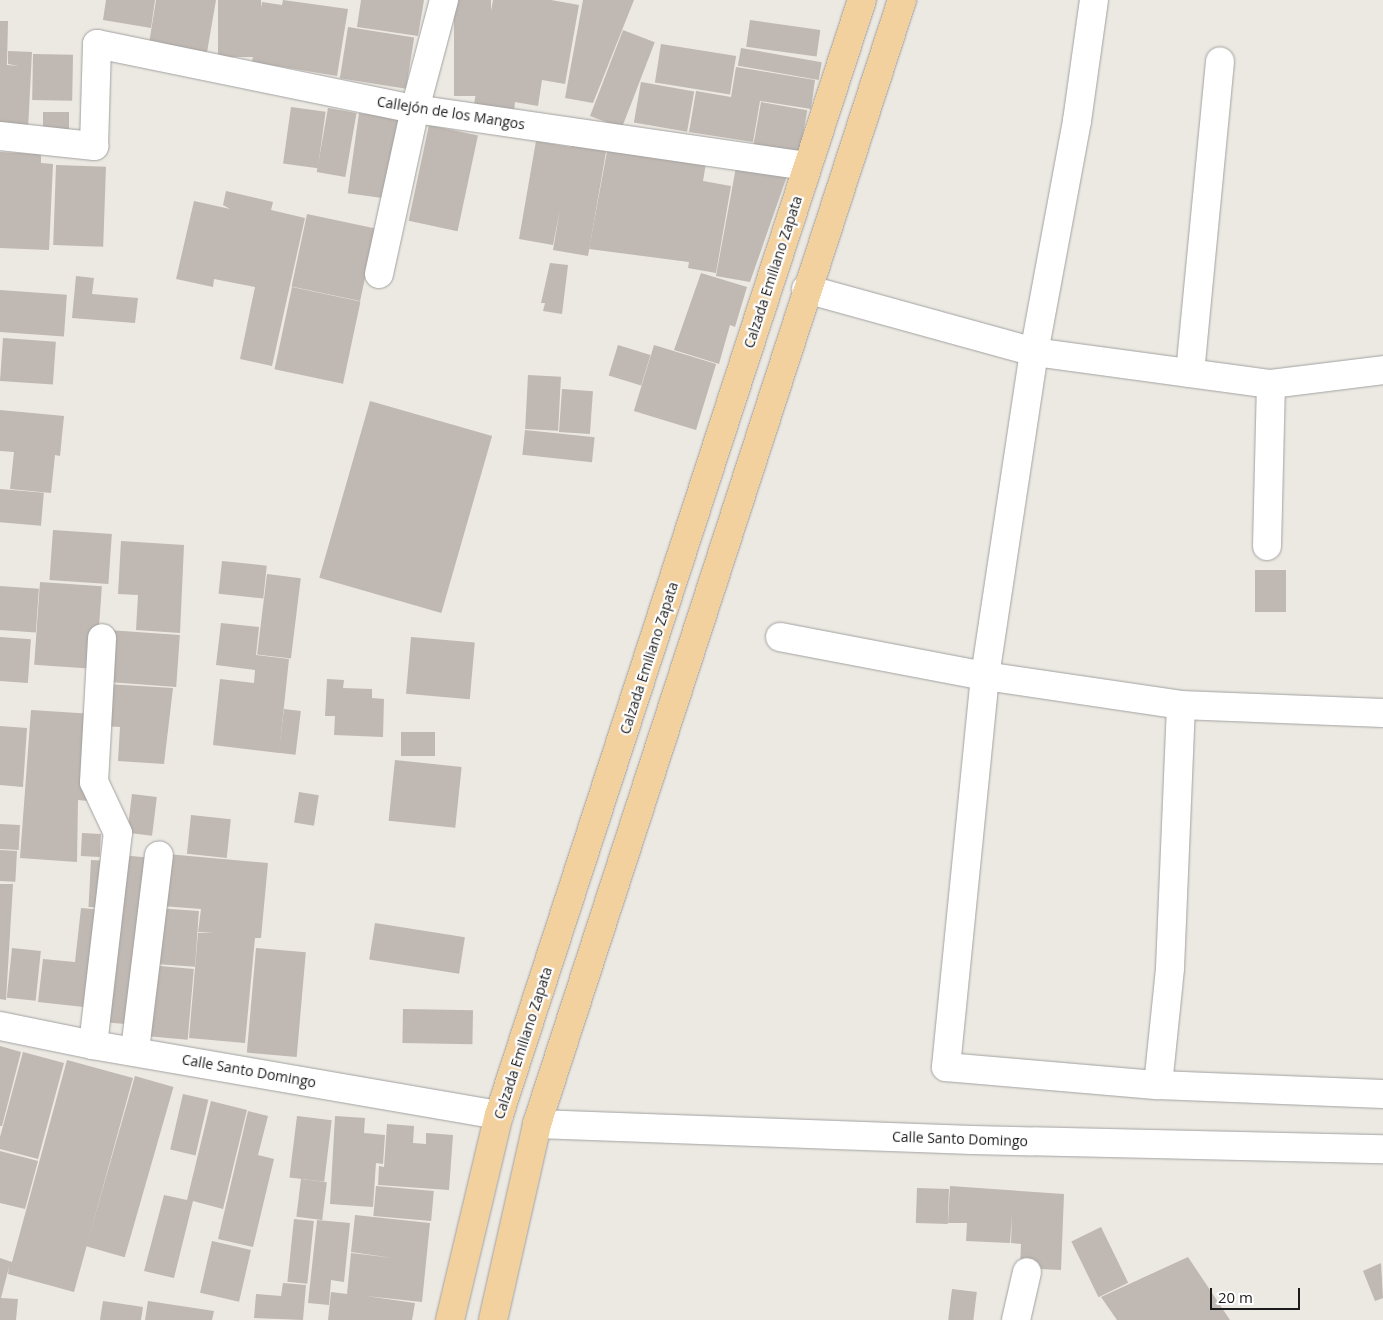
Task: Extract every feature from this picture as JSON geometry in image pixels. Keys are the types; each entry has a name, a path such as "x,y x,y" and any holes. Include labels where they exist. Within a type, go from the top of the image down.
{"main road":[{"name":"Calzada Emiliano Zapata","path":"450,1320 499,1115 597,820 862,0"},
{"path":"493,1320 537,1124 806,289 902,0"},
{"path":"597,820 633,830"}],"street":[{"path":"378,274 415,109 444,0"},
{"path":"1094,0 1077,121 1034,352 984,676 946,1067 1158,1085 1383,1094"},
{"name":"Callejón de los Mangos","path":"0,136 94,146 97,44 415,109 807,166"},
{"path":"1190,373 1220,61"},
{"path":"806,289 1034,352 1271,384 1383,370"},
{"path":"1267,546 1271,384"},
{"path":"780,637 984,676 1181,705 1383,713"},
{"path":"93,1045 118,834 94,782 102,638"},
{"path":"1158,1085 1170,968 1181,705"},
{"path":"135,1050 159,855"},
{"name":"Calle Santo Domingo","path":"0,1026 93,1045 135,1050 499,1115"},
{"name":"Calle Santo Domingo","path":"537,1124 972,1140 1383,1149"},
{"path":"1016,1320 1027,1272"}],"building":[{"path":"106,0 155,0 151,28 103,20"},
{"path":"156,0 216,0 206,58 148,50"},
{"path":"218,0 261,0 261,57 218,57"},
{"path":"283,0 348,9 337,76 252,62 262,2 282,5"},
{"path":"361,0 424,0 418,36 357,27"},
{"path":"454,0 491,0 491,96 454,96"},
{"path":"493,0 551,0 579,5 565,84 542,80 538,106 515,102 514,111 474,104"},
{"path":"583,0 634,0 593,103 565,98"},
{"path":"750,20 820,30 817,57 746,47"},
{"path":"0,21 8,21 7,65 19,66 8,64 8,51 32,52 28,129 0,129"},
{"path":"348,27 414,37 406,89 340,78"},
{"path":"623,30 655,42 622,128 590,116"},
{"path":"661,44 736,56 730,94 655,83"},
{"path":"741,48 822,62 819,80 738,66"},
{"path":"33,54 73,55 72,101 32,100"},
{"path":"736,67 815,80 811,109 760,101 753,142 689,132 696,91 731,97"},
{"path":"641,82 694,91 687,132 634,122"},
{"path":"761,102 807,110 800,153 754,144"},
{"path":"291,107 326,112 318,168 283,163"},
{"path":"328,108 357,113 345,177 317,172"},
{"path":"43,112 69,112 69,133 43,133"},
{"path":"359,113 401,119 389,199 348,193"},
{"path":"429,125 478,135 458,231 409,221"},
{"path":"573,140 607,146 588,256 553,250 560,209 553,245 519,239 536,141 571,147"},
{"path":"608,146 706,163 703,181 731,186 716,273 688,268 689,262 589,249"},
{"path":"0,152 41,154 41,163 53,164 49,250 0,248"},
{"path":"56,165 106,167 103,247 53,245"},
{"path":"736,167 787,176 750,282 716,276"},
{"path":"226,191 273,202 271,210 305,218 272,366 240,359 255,287 214,279 213,287 176,279 194,201 230,209 223,205"},
{"path":"307,214 375,229 360,301 292,286"},
{"path":"550,263 568,265 562,314 543,311 545,303 541,303"},
{"path":"701,273 747,287 735,327 730,325 719,364 674,350"},
{"path":"76,276 94,278 92,294 138,298 135,323 72,318"},
{"path":"292,287 360,302 343,384 275,369"},
{"path":"0,290 67,295 64,337 0,332"},
{"path":"3,338 56,342 53,385 0,381"},
{"path":"618,345 651,355 641,386 609,376"},
{"path":"654,345 716,364 696,430 634,411"},
{"path":"528,375 561,377 558,431 525,429"},
{"path":"562,389 593,391 590,434 559,432"},
{"path":"370,401 492,436 441,613 319,578"},
{"path":"0,410 64,416 60,456 55,455 51,493 10,489 14,452 0,451"},
{"path":"525,430 595,437 592,462 522,455"},
{"path":"0,489 44,493 41,526 0,522"},
{"path":"53,530 112,534 108,584 50,580"},
{"path":"121,541 184,545 180,633 136,630 138,595 118,594"},
{"path":"222,561 267,566 263,599 219,594"},
{"path":"1255,570 1286,570 1286,612 1255,612"},
{"path":"267,574 301,578 291,659 257,654"},
{"path":"40,582 102,586 96,669 34,665"},
{"path":"0,586 39,589 36,633 0,630"},
{"path":"221,623 259,627 256,655 289,659 279,753 213,745 220,679 254,683 255,670 216,665"},
{"path":"108,630 180,635 176,687 104,682"},
{"path":"0,637 31,639 28,683 0,681"},
{"path":"411,637 475,643 470,699 406,694"},
{"path":"327,679 344,680 343,688 372,689 372,698 384,699 383,737 334,735 335,716 325,716"},
{"path":"107,684 173,688 164,764 118,761 120,727 105,726"},
{"path":"284,709 301,711 296,755 279,753"},
{"path":"31,710 94,714 88,801 78,800 77,862 20,858"},
{"path":"0,726 27,728 23,787 0,785"},
{"path":"401,732 435,732 435,756 401,756"},
{"path":"395,760 462,767 455,828 389,821"},
{"path":"299,792 319,795 314,826 294,823"},
{"path":"132,794 157,797 152,836 127,833"},
{"path":"191,815 231,819 227,858 187,854"},
{"path":"0,824 20,825 19,850 0,849"},
{"path":"82,833 101,834 100,857 81,856"},
{"path":"0,850 17,851 15,882 0,881"},
{"path":"167,854 268,863 261,938 255,938 245,1043 189,1038 198,933 214,933 198,932 201,909 162,906"},
{"path":"120,855 153,858 138,1025 105,1022"},
{"path":"91,860 109,861 107,908 89,907"},
{"path":"0,884 13,884 6,1000 0,999"},
{"path":"81,908 103,910 93,1008 38,1002 43,959 75,962"},
{"path":"156,908 199,911 195,967 152,964"},
{"path":"375,923 465,937 459,974 369,960"},
{"path":"12,948 41,951 36,1001 7,998"},
{"path":"256,948 306,952 297,1057 247,1053"},
{"path":"149,965 194,969 188,1040 143,1036"},
{"path":"403,1009 473,1010 472,1044 402,1043"},
{"path":"0,1046 21,1052 2,1126 0,1126"},
{"path":"23,1052 64,1063 38,1159 0,1149 0,1137"},
{"path":"67,1060 133,1078 74,1292 8,1274 9,1267 1,1298 18,1299 16,1320 0,1320 0,1258 12,1262"},
{"path":"135,1076 173,1087 125,1257 86,1246"},
{"path":"183,1094 208,1100 196,1155 170,1150"},
{"path":"211,1101 247,1110 223,1209 193,1201 174,1278 144,1271 164,1195 187,1200"},
{"path":"248,1111 268,1116 258,1155 274,1159 253,1247 218,1239"},
{"path":"297,1116 332,1120 324,1182 289,1178"},
{"path":"335,1116 365,1118 364,1133 385,1135 383,1164 376,1163 373,1207 330,1204"},
{"path":"387,1124 414,1126 413,1143 426,1144 426,1133 453,1135 449,1190 378,1185 379,1166 384,1167"},
{"path":"0,1151 38,1161 25,1209 0,1203"},
{"path":"301,1179 327,1182 322,1220 296,1217"},
{"path":"376,1186 434,1191 431,1221 373,1216"},
{"path":"950,1186 1064,1194 1061,1270 1020,1268 1021,1244 1011,1243 1012,1215 1010,1243 966,1241 967,1223 948,1223"},
{"path":"917,1188 949,1189 948,1224 916,1223"},
{"path":"355,1215 430,1223 422,1302 366,1296 415,1303 412,1320 328,1320 331,1292 347,1294 351,1253 393,1258 351,1252"},
{"path":"294,1219 314,1221 307,1284 287,1282"},
{"path":"317,1220 350,1223 344,1282 331,1280 329,1305 308,1303"},
{"path":"1101,1227 1128,1283 1099,1297 1071,1241"},
{"path":"212,1241 251,1250 239,1302 200,1293"},
{"path":"1188,1257 1230,1320 1117,1320 1101,1297"},
{"path":"1381,1263 1383,1298 1375,1301 1363,1271"},
{"path":"283,1283 306,1285 303,1320 254,1318 256,1294 281,1296"},
{"path":"952,1289 977,1292 973,1320 948,1320"},
{"path":"103,1301 143,1307 141,1320 100,1320"},
{"path":"148,1301 214,1311 212,1320 145,1320"}]}
